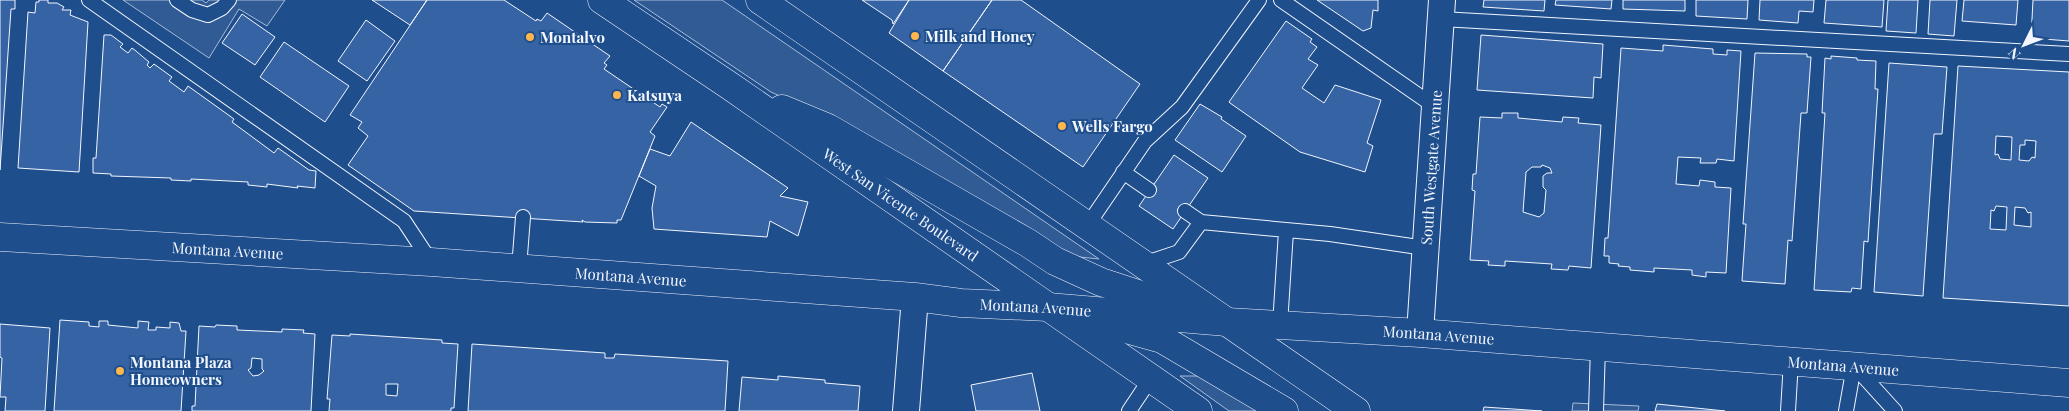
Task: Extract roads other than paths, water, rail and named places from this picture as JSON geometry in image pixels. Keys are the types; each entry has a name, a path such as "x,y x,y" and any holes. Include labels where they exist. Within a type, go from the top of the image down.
{"main road":[{"name":"West San Vicente Boulevard","path":"602,0 730,86 1198,411"},
{"path":"760,0 1356,411"},
{"path":"730,86 828,128 1028,243 1055,261 1101,282 1227,322"},
{"name":"Montana Avenue","path":"0,237 519,268 915,297 961,303 1048,307 1227,322 1420,333 2069,383"},
{"path":"1048,307 1162,339 1284,411"}],"street":[{"name":"South Westgate Avenue","path":"1420,333 1441,10"},
{"path":"906,411 915,297"}],"lane":[{"path":"89,0 404,220 431,262"},
{"path":"177,0 192,10 208,15 222,8 229,0"},
{"path":"1087,226 1145,141 1182,107 1259,0"},
{"path":"1281,0 1434,106"},
{"path":"1441,10 2069,54"},
{"path":"1124,172 1149,190"},
{"path":"1185,211 1201,222 1330,234 1425,248"},
{"path":"519,268 523,218"},
{"path":"1143,264 1179,252 1201,222"},
{"path":"1280,325 1286,231"},
{"path":"1596,411 1598,346"},
{"path":"1788,411 1791,361"},
{"path":"1846,411 1854,366"},
{"path":"1854,366 1895,411"},
{"path":"1129,411 1151,378"}],"place":[{"name":"Milk and Honey","path":"915,36"},
{"name":"Montalvo","path":"530,37"},
{"name":"Katsuya","path":"617,95"},
{"name":"Wells Fargo","path":"1062,126"},
{"name":"Montana Plaza Homeowners","path":"120,371"}]}
